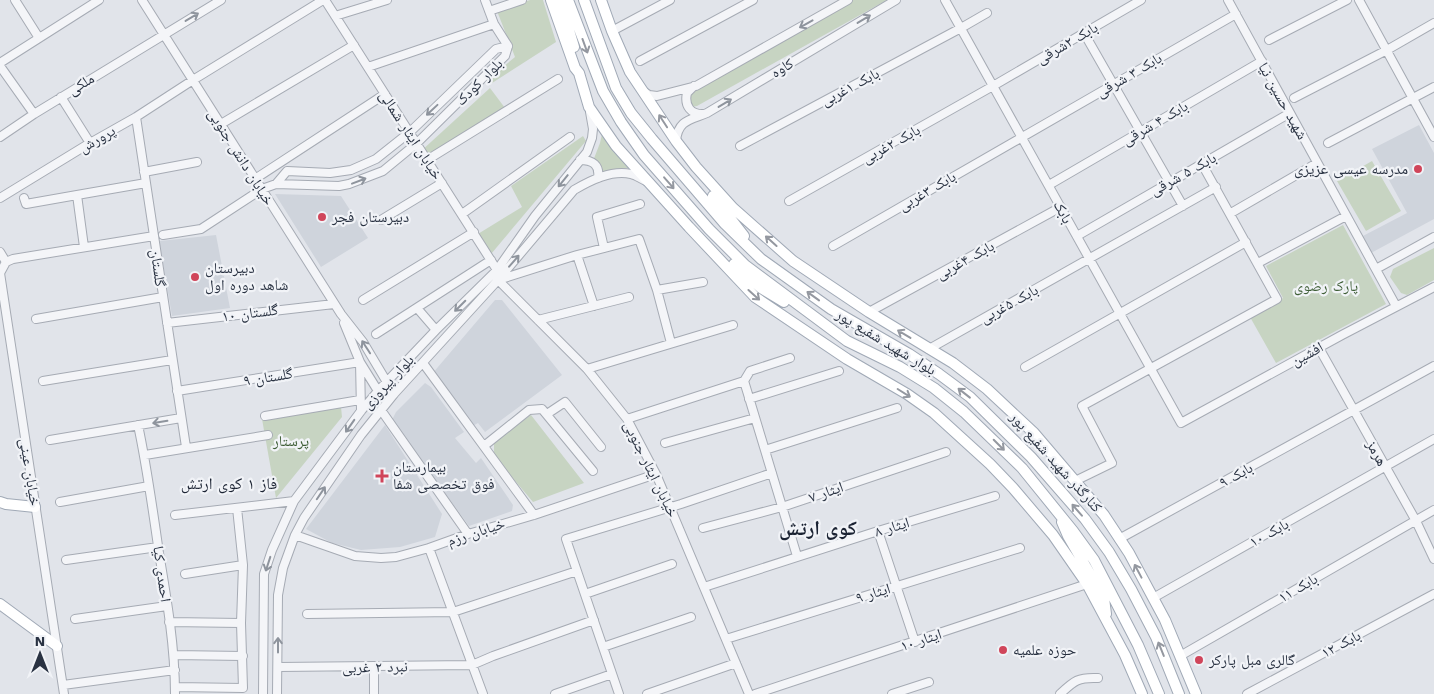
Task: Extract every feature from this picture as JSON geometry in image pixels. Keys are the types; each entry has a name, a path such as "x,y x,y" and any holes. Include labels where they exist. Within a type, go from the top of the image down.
{"main road":[{"path":"551,0 575,68 579,73"},
{"path":"560,0 575,49 579,73 589,108 616,146 755,297 934,413 990,464 1053,535 1087,584 1126,655 1142,694"},
{"name":"بلوار شهید شفیع پور","path":"568,0 602,91 621,122 644,154 709,229 745,266 847,341 900,367 934,388 964,412 1022,468 1094,560 1138,645 1159,694"},
{"name":"بلوار شهید شفیع پور","path":"584,0 616,88 631,113 712,210 761,259 831,310 939,374 970,397 1031,457 1085,519 1109,552 1131,590 1156,637 1179,694"},
{"path":"594,0 602,21 612,31"},
{"name":"کنارگذر شهید شفیع پور","path":"601,0 630,72 676,141 732,208 793,261 869,312 952,363 987,389 1034,434 1075,481 1104,515 1153,598 1165,620 1196,694"},
{"path":"696,167 714,197 761,259"},
{"path":"689,227 716,244 761,288 826,326"},
{"path":"0,502 35,506"},
{"path":"1058,512 1068,536 1104,598 1106,620"},
{"path":"0,604 57,646"}],"street":[{"path":"15,0 39,38"},
{"path":"34,114 0,65 99,0"},
{"name":"خیابان دانش جنوبی","path":"142,0 334,304 363,342 388,381 394,394"},
{"name":"ملکی","path":"0,137 61,97 220,0"},
{"name":"خیابان ایثار شمالی","path":"324,0 498,270"},
{"name":"پرورش","path":"0,198 136,117 324,0"},
{"path":"335,16 387,0"},
{"path":"485,0 494,24 508,46"},
{"path":"490,11 522,0"},
{"path":"612,31 670,0"},
{"path":"640,61 753,0"},
{"path":"831,0 835,8"},
{"name":"کاوه","path":"643,91 649,95 657,96 696,86 848,0"},
{"name":"کاوه","path":"676,141 677,131 686,122 707,113 896,0"},
{"name":"بابک","path":"945,0 1181,423"},
{"name":"بابک ۲شرقی","path":"993,86 1141,0"},
{"name":"شهید حسین نیا","path":"1228,0 1396,306"},
{"path":"1269,40 1347,0"},
{"path":"1359,0 1434,137"},
{"name":"بابک ۱غربی","path":"740,146 987,13"},
{"name":"بابک ۳ شرقی","path":"1022,137 1236,14"},
{"path":"1294,98 1387,50 1434,23"},
{"path":"368,68 494,24"},
{"path":"1084,33 1183,206"},
{"path":"221,124 354,45"},
{"name":"بلوار کودک","path":"288,171 339,172 351,170 376,159 410,132 496,49 508,46"},
{"name":"بلوار کودک","path":"276,184 339,186 383,171 417,144 505,56 508,46"},
{"name":"بابک ۴ شرقی","path":"1048,185 1262,61"},
{"path":"427,160 558,79"},
{"path":"460,84 469,92"},
{"path":"696,86 687,93 686,105 695,114 707,113"},
{"name":"بابک ۲غربی","path":"789,201 993,86"},
{"path":"1328,143 1434,87"},
{"path":"255,178 385,94"},
{"path":"61,97 90,143"},
{"name":"بلوار پیروزی","path":"263,694 264,574 272,550 294,501 378,391 436,330 498,270 535,216 587,152 594,129 589,108"},
{"name":"بابک ۵ شرقی","path":"1077,236 1290,113"},
{"name":"گلستان","path":"136,117 186,448"},
{"path":"462,214 570,137"},
{"name":"بابک ۳غربی","path":"833,246 1022,137"},
{"path":"580,160 592,161 596,165 599,170 598,178"},
{"path":"163,235 200,228 262,190 276,184 288,171 282,161"},
{"path":"144,172 197,162"},
{"path":"1231,214 1318,163"},
{"path":"1075,481 1112,463 1082,406 1277,299 1202,164"},
{"path":"339,172 339,186"},
{"name":"بلوار پیروزی","path":"277,694 278,595 283,568 295,535 321,492 361,435 394,394 498,280 574,190 587,182 610,174 631,174 649,182"},
{"path":"24,198 26,204 146,183"},
{"path":"381,220 442,183"},
{"name":"بابک ۵غربی","path":"929,349 1216,187"},
{"path":"77,195 84,247"},
{"path":"604,248 596,217 640,204"},
{"name":"بابک ۴غربی","path":"869,312 1061,207"},
{"path":"1258,263 1346,216"},
{"path":"363,300 474,232"},
{"path":"0,252 6,262 14,259 154,236"},
{"path":"1376,269 1434,237"},
{"path":"498,280 577,255 639,239 657,290 671,343"},
{"path":"1025,367 1119,312 1246,242"},
{"path":"577,255 594,306"},
{"path":"376,334 491,260"},
{"name":"خیابان عینی","path":"6,262 0,273 64,694"},
{"name":"خیابان ایثار جنوبی","path":"498,280 587,369 627,419 656,474 749,694"},
{"path":"657,290 703,282"},
{"name":"افشین","path":"1181,423 1396,306 1434,288"},
{"path":"36,319 163,297"},
{"path":"538,320 629,297"},
{"name":"گلستان ۱۰","path":"166,323 334,304"},
{"path":"417,308 436,330"},
{"name":"خیابان دانش جنوبی","path":"341,314 360,362 378,391"},
{"path":"587,369 733,325"},
{"name":"هرمز","path":"1319,348 1416,521 1434,559"},
{"path":"627,419 744,381 750,371 790,358"},
{"path":"43,381 172,360"},
{"name":"خیابان دانش جنوبی","path":"360,362 361,411"},
{"name":"گلستان ۹","path":"177,391 360,362"},
{"path":"423,363 534,514"},
{"name":"بابک ۹","path":"1119,539 1434,366"},
{"path":"749,399 839,371"},
{"path":"744,381 797,556"},
{"path":"378,391 394,394"},
{"path":"265,416 360,400"},
{"path":"547,414 565,402 601,447"},
{"path":"765,450 897,408"},
{"path":"484,446 529,410 542,409 593,471"},
{"path":"381,410 468,534"},
{"path":"50,440 181,418"},
{"path":"665,443 755,418"},
{"name":"احمدی کیا","path":"138,425 145,455 174,655 175,691"},
{"path":"145,455 268,435"},
{"name":"بابک ۱۰","path":"1153,598 1386,468 1434,439"},
{"name":"ایثار ۷","path":"704,528 782,507 946,452"},
{"path":"619,694 566,539 772,473"},
{"name":"خیابان رزم","path":"295,535 361,557 396,557 656,474"},
{"path":"60,502 149,486"},
{"name":"ایثار ۸","path":"704,587 797,556 995,496"},
{"path":"175,515 294,501"},
{"path":"175,691 242,688 241,623 243,565 237,508"},
{"name":"بابک ۱۱","path":"1180,656 1434,510"},
{"path":"878,531 915,642"},
{"path":"66,560 158,547"},
{"path":"429,548 483,694"},
{"name":"ایثار ۹","path":"726,639 1020,548"},
{"path":"585,594 672,564"},
{"path":"185,574 243,565"},
{"path":"308,614 453,612 577,571"},
{"name":"ایثار ۱۰","path":"755,694 1087,584"},
{"name":"بابک ۱۲","path":"1247,694 1434,594"},
{"path":"75,619 167,606"},
{"path":"603,647 691,617"},
{"path":"472,665 594,620"},
{"path":"169,622 241,623"},
{"path":"174,655 242,656"},
{"path":"647,694 736,663"},
{"name":"نبرد ۲ غربی","path":"278,667 472,665"},
{"path":"374,667 374,694"},
{"path":"63,685 175,670"},
{"path":"555,694 612,674"},
{"path":"1060,694 1073,682 1084,677 1098,678"},
{"path":"892,694 929,682"}],"shaded area":[{"path":"1419,125 1434,153 1434,219 1371,253 1361,237 1407,213 1372,149"},
{"name":"دبیرستان فجر","path":"275,194 341,196 368,238 321,267"},
{"name":"دبیرستان شاهد دوره اول","path":"216,235 230,308 172,316 160,241"},
{"path":"495,300 502,300 562,375 485,432 478,423 471,427 432,374"},
{"path":"425,383 431,387 464,432 455,438 476,463 481,458 513,505 512,511 469,526 392,420 396,412"},
{"name":"بیمارستان فوق تخصصی شفا","path":"385,425 442,514 435,537 400,547 361,550 332,543 306,529"}],"green space":[{"path":"530,0 543,0 556,42 489,85 486,81 515,57 497,11"},
{"path":"853,0 887,0 697,106 692,107 687,99 690,92"},
{"path":"490,88 505,108 425,159 420,152"},
{"path":"602,134 630,168 615,169 603,173 600,163 593,161"},
{"path":"583,136 586,141 486,260 473,237 522,207 511,186"},
{"path":"1372,161 1401,211 1366,231 1337,181"},
{"name":"پارک رضوی","path":"1343,225 1386,304 1276,363 1250,317 1283,298 1266,266"},
{"path":"1434,248 1434,280 1407,295 1401,293 1390,277 1393,269"},
{"name":"پرستار","path":"341,407 342,417 276,498 262,419"},
{"path":"531,415 584,483 533,502 494,456 494,441"}],"place":[{"name":"مدرسه عیسی عزیزی","path":"1418,169"},
{"name":"دبیرستان فجر","path":"322,217"},
{"name":"دبیرستان شاهد دوره اول","path":"195,277"},
{"name":"بیمارستان فوق تخصصی شفا","path":"382,476"},
{"name":"حوزه علمیه","path":"1003,650"},
{"name":"گالری مبل پارکر","path":"1199,660"}],"district":[{"name":"فاز ۱ کوی ارتش","path":"229,483"},
{"name":"کوی ارتش","path":"818,528"}]}
